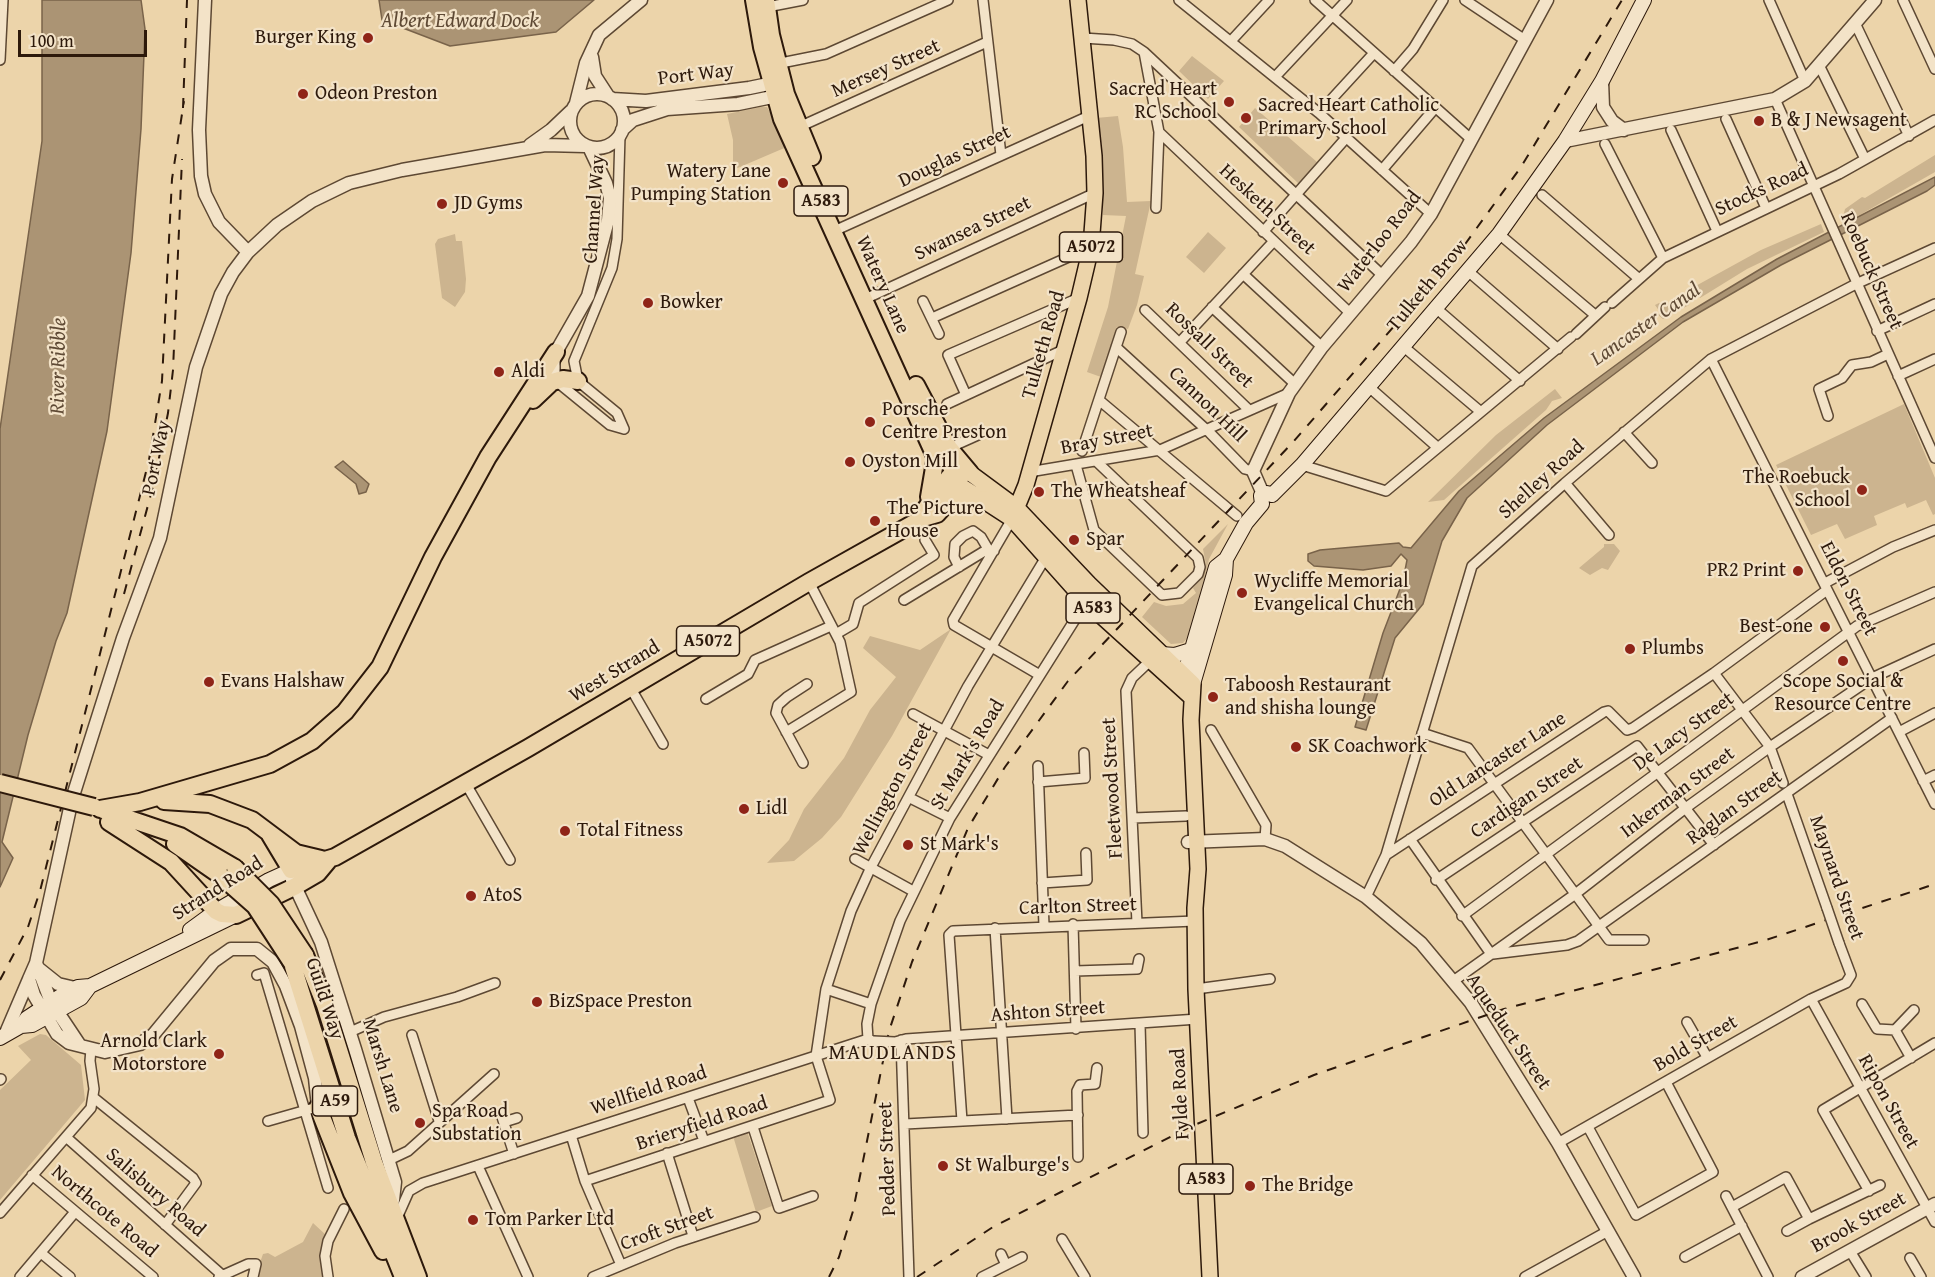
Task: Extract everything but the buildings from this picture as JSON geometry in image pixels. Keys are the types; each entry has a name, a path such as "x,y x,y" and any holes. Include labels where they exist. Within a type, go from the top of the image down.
{"highway":[{"name":"Watery Lane","path":"762,2 772,65 779,89 782,119 839,228"},
{"name":"Watery Lane","path":"779,89 799,127 869,296 935,411 942,452"},
{"path":"99,814 270,764 312,741 345,712 380,667 433,557 488,457 556,352"},
{"path":"488,457 538,394 557,380 578,381"},
{"name":"Watery Lane","path":"935,411 942,452 958,477"},
{"path":"938,429 939,443 958,477 948,503"},
{"path":"926,511 942,452"},
{"name":"West Strand","path":"292,878 466,784 809,582 926,511 958,477"},
{"name":"A5072","path":"948,503 970,499 987,500"},
{"name":"West Strand","path":"926,511 929,518 948,503"},
{"name":"Guild Way","path":"0,783 180,836 283,918 298,959 347,1138 402,1277"},
{"name":"Guild Way","path":"0,795 99,814"},
{"path":"140,802 210,804 252,820 270,835 302,855 328,860"},
{"path":"99,814 171,862 216,911 236,915"},
{"path":"270,835 292,878"},
{"name":"Strand Road","path":"236,915 292,878"},
{"name":"Guild Way","path":"298,959 325,1005 363,1129 394,1215"},
{"path":"312,1109 382,1250 402,1277"},
{"name":"Marsh Lane","path":"394,1215 418,1277"}],"main road":[{"name":"Tulketh Road","path":"1014,513 1027,478 1079,298 1091,247 1095,193 1090,115 1078,0"},
{"name":"Tulketh Brow","path":"1187,687 1191,650 1216,567 1226,559 1246,523 1266,498 1302,465 1469,272 1499,234 1565,141 1602,81 1644,0"},
{"name":"Watery Lane","path":"958,477 984,483 1014,513"},
{"name":"Watery Lane","path":"958,477 987,500 1014,513"},
{"path":"984,483 1011,487 1027,478"},
{"name":"A5072","path":"1027,478 1029,521"},
{"name":"A583","path":"1014,513 1029,521 1187,687"},
{"name":"A583","path":"1014,513 1046,557 1086,602 1156,657"},
{"name":"Tulketh Brow","path":"1187,687 1225,575 1226,559"},
{"path":"1156,657 1191,650"},
{"name":"Fylde Road","path":"1187,687 1186,816 1192,842"},
{"name":"Fylde Road","path":"1187,687 1192,842 1197,887 1196,989 1210,1277"},
{"name":"Strand Road","path":"169,946 216,911 269,880 292,878"},
{"name":"Strand Road","path":"3,1037 21,1026 32,1025 75,988 90,986 236,915"},
{"name":"Strand Road","path":"49,1010 81,998 90,986"}],"street":[{"path":"0,60 3,0"},
{"path":"205,0 199,130 201,176 205,194 219,222 248,252"},
{"path":"591,51 595,76 623,114 621,132 605,147 587,146 575,137 571,129 574,107 591,51 599,35 641,0"},
{"path":"762,2 803,0"},
{"path":"772,65 826,54 948,0"},
{"path":"983,0 1000,155"},
{"path":"1179,0 1319,112 1431,214"},
{"path":"1231,41 1269,0"},
{"path":"1315,0 1472,140"},
{"path":"1275,77 1347,0"},
{"path":"1394,70 1413,49 1443,0"},
{"path":"1465,0 1525,40"},
{"name":"Waterloo Road","path":"1253,471 1292,388 1322,347 1411,242 1431,214 1547,0"},
{"path":"1565,141 1775,99 1805,81 1875,0"},
{"path":"1903,0 1935,69"},
{"path":"1772,2 1805,81"},
{"path":"1855,23 1908,136"},
{"path":"1083,38 1132,44 1144,52 1382,274"},
{"name":"Mersey Street","path":"799,127 987,42"},
{"path":"1144,52 1159,132 1155,208"},
{"path":"1319,112 1374,53"},
{"path":"1819,65 1865,159"},
{"path":"1602,81 1603,107 1612,121 1624,130"},
{"name":"Port Way","path":"610,98 646,101 779,89"},
{"name":"Port Way","path":"621,132 633,120 667,109 738,104 779,89"},
{"path":"574,107 592,94 610,98"},
{"name":"Roebuck Street","path":"1775,99 1935,458"},
{"name":"Port Way","path":"521,150 539,140 574,107"},
{"path":"1382,170 1435,108"},
{"name":"Douglas Street","path":"839,228 1090,115"},
{"path":"1726,119 1766,208"},
{"name":"Stocks Road","path":"1302,465 1386,491 1436,446 1520,381 1663,258 1814,186 1935,120"},
{"path":"1671,130 1717,231"},
{"name":"Channel Way","path":"578,381 575,356 606,288 612,268 617,239 621,132"},
{"name":"Hesketh Street","path":"1159,132 1350,313"},
{"path":"1263,232 1346,138"},
{"name":"Port Way","path":"3,1037 37,965 72,799 123,638 160,538 196,366 221,294 233,272 248,252 277,225 312,201 348,183 402,170 564,143 587,146"},
{"path":"1605,144 1663,258"},
{"name":"Channel Way","path":"556,352 588,296 608,220 610,198 606,183 587,146"},
{"name":"Swansea Street","path":"869,296 1095,193"},
{"path":"1542,195 1638,278"},
{"path":"1499,234 1595,315"},
{"path":"1180,342 1274,241"},
{"path":"932,318 1091,247"},
{"name":"Shelley Road","path":"1366,897 1386,855 1472,566 1565,483 1711,359 1857,284 1935,248"},
{"path":"1469,272 1558,349"},
{"path":"1243,274 1322,347"},
{"path":"966,395 948,355 1079,298"},
{"path":"923,301 939,334"},
{"path":"1877,331 1935,304"},
{"path":"1212,306 1292,388"},
{"path":"1437,309 1520,381"},
{"name":"Rossall Street","path":"1145,310 1248,409"},
{"path":"1082,451 1121,332"},
{"name":"Cannon Hill","path":"1116,347 1245,469 1253,471 1266,498"},
{"path":"1404,347 1481,412"},
{"path":"935,411 1064,350"},
{"path":"556,352 554,367 557,380 565,390 610,424 624,429 617,413 578,381"},
{"path":"1828,416 1819,388 1842,378 1852,365 1871,362 1888,354"},
{"name":"Eldon Street","path":"1711,359 1851,633 1935,804"},
{"path":"1898,376 1935,359"},
{"path":"1369,387 1436,446"},
{"name":"Bray Street","path":"1027,478 1076,465 1160,450 1292,388"},
{"path":"1099,400 1237,516"},
{"path":"1624,432 1652,463"},
{"path":"942,452 978,435"},
{"path":"1076,465 1094,530 1162,595 1169,597 1179,593 1198,574 1200,567 1198,558 1096,461"},
{"path":"1565,483 1609,535"},
{"path":"1014,513 953,620 957,629 1038,674"},
{"path":"1783,783 1770,747 1745,710 1714,673 1826,586 1893,548 1935,530"},
{"path":"959,567 954,557 954,544 963,536 973,531 991,550"},
{"path":"706,699 748,674 755,660 853,624 859,603 934,555 925,540"},
{"path":"904,600 991,550"},
{"name":"Wellington Street","path":"816,1056 826,989 851,911 871,867 990,648 1046,557"},
{"path":"786,732 850,692 851,685 834,630 809,582"},
{"name":"De Lacy Street","path":"1462,916 1851,633 1857,626 1935,592"},
{"name":"St Mark's Road","path":"871,1040 867,1024 871,1004 913,891 950,818 1038,674 1086,602"},
{"name":"Inkerman Street","path":"1452,982 1574,895 1687,807 1770,747 1872,678 1935,649"},
{"name":"Fleetwood Street","path":"1137,923 1126,691 1132,678 1156,657"},
{"name":"Old Lancaster Lane","path":"1386,855 1604,712 1608,711 1627,730 1714,673"},
{"path":"803,763 776,713 778,705 807,684"},
{"path":"630,687 663,744"},
{"path":"1899,732 1935,713"},
{"path":"913,714 989,755"},
{"name":"Raglan Street","path":"1491,954 1567,945 1598,927 1892,718"},
{"path":"1211,730 1266,825 1265,839"},
{"path":"1422,733 1468,748 1574,895 1598,927 1613,942 1644,940"},
{"name":"Cardigan Street","path":"1436,880 1637,746 1658,773"},
{"path":"1038,782 1085,778 1084,753"},
{"path":"1038,766 1044,926"},
{"path":"1658,773 1687,807 1714,846"},
{"path":"1923,781 1935,775"},
{"path":"466,784 510,860"},
{"name":"Maynard Street","path":"1786,794 1851,975"},
{"path":"910,798 950,818"},
{"path":"1133,818 1186,816"},
{"name":"Aqueduct Street","path":"1192,842 1265,839 1285,846 1366,897 1420,943 1471,1003 1558,1143 1634,1277"},
{"path":"1410,839 1436,880 1491,954"},
{"path":"1042,883 1087,880 1086,853"},
{"path":"855,859 913,891"},
{"name":"Marsh Lane","path":"292,878 321,942 389,1160 395,1182 394,1215"},
{"name":"Carlton Street","path":"956,1037 949,935 953,931 1137,923 1195,914"},
{"path":"1073,924 1076,1029"},
{"path":"995,928 1007,1119"},
{"path":"85,1046 114,1052 140,1044 153,1035 214,961 225,952 237,948 256,949 273,962 286,986 310,1057 312,1109"},
{"path":"1075,971 1137,969 1139,959"},
{"path":"37,965 58,984 75,988"},
{"path":"37,965 49,1010"},
{"path":"262,971 312,1109 328,1188"},
{"name":"Bold Street","path":"1558,1143 1811,999 1846,983 1851,975"},
{"path":"0,1213 87,1114 94,1098 90,1061 85,1046 74,1032 49,1010 29,979"},
{"path":"1196,989 1270,979"},
{"path":"350,1032 384,1017 457,998 495,983"},
{"path":"826,989 871,1004"},
{"name":"Ripon Street","path":"1811,999 1860,1088 1931,1206 1935,1222"},
{"path":"1862,1005 1877,1029 1895,1030 1914,1010"},
{"name":"Ashton Street","path":"898,1041 1198,1019"},
{"path":"1687,1022 1707,1057"},
{"path":"1140,1024 1143,1133"},
{"path":"1895,1030 1911,1058"},
{"path":"412,1035 439,1121"},
{"path":"956,1037 962,1121"},
{"name":"Wellfield Road","path":"409,1191 423,1183 816,1056 871,1040 898,1041"},
{"name":"Pedder Street","path":"898,1041 905,1124 909,1277"},
{"path":"1869,1191 1823,1110 1911,1058 1934,1048"},
{"name":"Brieryfield Road","path":"585,1181 830,1100 816,1056"},
{"path":"1078,1156 1077,1091 1080,1085 1095,1084 1097,1068"},
{"path":"389,1160 408,1152 439,1121 494,1074"},
{"path":"1588,1127 1636,1215 1713,1172 1665,1082"},
{"path":"94,1098 184,1170 196,1183 165,1225"},
{"path":"688,1098 704,1141"},
{"path":"268,1121 312,1109"},
{"path":"905,1124 1078,1115"},
{"path":"514,1154 503,1118 517,1118"},
{"path":"753,1127 779,1208 813,1196"},
{"path":"571,1136 585,1181 621,1265"},
{"name":"Salisbury Road","path":"66,1137 220,1276"},
{"path":"667,1153 693,1236"},
{"path":"478,1166 528,1277"},
{"name":"Northcote Road","path":"32,1175 153,1277"},
{"path":"1732,1207 1786,1177 1809,1219"},
{"path":"394,1215 409,1191 395,1182"},
{"path":"1787,1231 1880,1185"},
{"path":"1726,1196 1768,1277"},
{"name":"Brook Street","path":"1802,1277 1931,1206"},
{"path":"328,1277 325,1256 328,1241 344,1209"},
{"path":"20,1277 75,1212"},
{"name":"Croft Street","path":"593,1277 693,1236 755,1217"},
{"path":"1685,1257 1742,1226"},
{"path":"1525,1277 1608,1231"},
{"path":"1062,1239 1085,1277"},
{"path":"1850,1251 1866,1277"},
{"path":"41,1253 70,1277"},
{"path":"1001,1254 1006,1265"},
{"path":"982,1277 1022,1257"},
{"path":"1910,1258 1921,1277"},
{"path":"220,1276 248,1264 256,1264 253,1277"}],"shaded area":[{"path":"1192,56 1224,81 1208,99 1179,71"},
{"path":"767,107 789,146 733,170 733,140 727,114"},
{"path":"1255,108 1317,162 1299,184 1239,127"},
{"path":"1118,116 1127,202 1151,201 1135,274 1144,276 1137,305 1128,329 1117,327 1101,377 1087,372 1108,307 1126,216 1103,215 1103,177 1096,118"},
{"path":"1935,155 1935,172 1851,220 1843,217 1845,209 1862,197 1865,198"},
{"path":"1821,224 1824,232 1747,269 1700,298 1692,288 1761,250"},
{"path":"1208,232 1226,248 1204,273 1186,257"},
{"path":"455,234 456,241 462,241 466,279 465,292 455,307 442,298 435,244 438,239"},
{"path":"1686,292 1691,298 1689,305 1663,319 1658,315 1660,312 1655,305 1659,303 1665,306"},
{"path":"1555,389 1562,398 1552,401 1546,410 1444,500 1428,502 1496,435"},
{"name":"The Roebuck School","path":"1904,404 1935,478 1935,514 1933,515 1926,500 1907,508 1905,503 1874,516 1877,525 1845,539 1837,524 1811,535 1776,465"},
{"path":"1228,524 1209,559 1193,632 1183,643 1171,644 1142,617 1154,602 1166,606 1183,604 1196,593 1193,588 1201,578 1206,565 1203,549"},
{"path":"1604,544 1614,544 1620,551 1608,570 1602,568 1590,575 1579,568 1604,547"},
{"path":"951,629 892,736 841,817 822,838 794,861 767,863 789,840 804,809 844,758 870,710 896,677 863,648 870,636 920,650"},
{"path":"40,1034 46,1035 81,1065 85,1100 0,1200 0,1090 31,1060 18,1046"},
{"path":"747,1131 772,1206 756,1212 733,1136"},
{"path":"313,1223 327,1236 326,1277 255,1277 263,1254 268,1253 275,1257 303,1242"}],"water":[{"name":"River Ribble","path":"42,0 141,0 145,29 141,129 131,253 107,431 67,613 56,641 28,735 2,842 13,858 0,887 0,429 42,141"},
{"name":"Albert Edward Dock","path":"379,0 594,0 556,32 450,46 382,20"},
{"path":"1935,177 1935,185 1927,191 1781,265 1683,322 1547,425 1467,498 1442,541 1423,604 1395,638 1366,730 1355,727 1383,633 1403,581 1407,560 1401,554 1391,566 1363,570 1314,566 1308,561 1308,554 1320,550 1399,543 1403,547 1411,548 1459,491 1544,418 1681,317 1777,259"},
{"path":"343,461 369,484 366,492 359,494 356,484 335,467"}],"railway":[{"path":"183,108 187,0"},
{"path":"829,1277 839,1257 853,1211 889,1031 912,962 968,828 1005,767 1068,681 1294,441 1463,247 1521,167 1622,0"},
{"path":"0,980 28,927 40,891 149,460 162,381 172,179 184,101"},
{"path":"124,594 154,483 168,413 173,370 182,159"},
{"path":"917,1277 993,1227 1061,1192 1192,1126 1314,1075 1504,1009 1763,941 1935,884"}],"place":[{"name":"Burger King","path":"368,38"},
{"name":"Odeon Preston","path":"303,94"},
{"name":"Sacred Heart RC School","path":"1229,102"},
{"name":"Sacred Heart Catholic Primary School","path":"1246,118"},
{"name":"B & J Newsagent","path":"1759,121"},
{"name":"Watery Lane Pumping Station","path":"783,183"},
{"name":"JD Gyms","path":"442,204"},
{"name":"Bowker","path":"648,303"},
{"name":"Aldi","path":"499,372"},
{"name":"Porsche Centre Preston","path":"870,422"},
{"name":"Oyston Mill","path":"850,462"},
{"name":"The Roebuck School","path":"1862,490"},
{"name":"The Wheatsheaf","path":"1039,492"},
{"name":"The Picture House","path":"875,521"},
{"name":"Spar","path":"1074,540"},
{"name":"PR2 Print","path":"1798,571"},
{"name":"Wycliffe Memorial Evangelical Church","path":"1242,593"},
{"name":"Best-one","path":"1825,627"},
{"name":"Plumbs","path":"1630,649"},
{"name":"Scope Social & Resource Centre","path":"1843,661"},
{"name":"Evans Halshaw","path":"209,682"},
{"name":"Taboosh Restaurant and shisha lounge","path":"1213,697"},
{"name":"SK Coachwork","path":"1296,747"},
{"name":"Lidl","path":"744,809"},
{"name":"Total Fitness","path":"565,831"},
{"name":"St Mark's","path":"908,845"},
{"name":"AtoS","path":"471,896"},
{"name":"BizSpace Preston","path":"537,1002"},
{"name":"Arnold Clark Motorstore","path":"219,1054"},
{"name":"Spa Road Substation","path":"420,1123"},
{"name":"St Walburge's","path":"943,1166"},
{"name":"The Bridge","path":"1250,1186"},
{"name":"Tom Parker Ltd","path":"473,1220"}],"district":[{"name":"MAUDLANDS","path":"893,1054"}],"water label":[{"name":"Lancaster Canal","path":"1646,325"}]}
